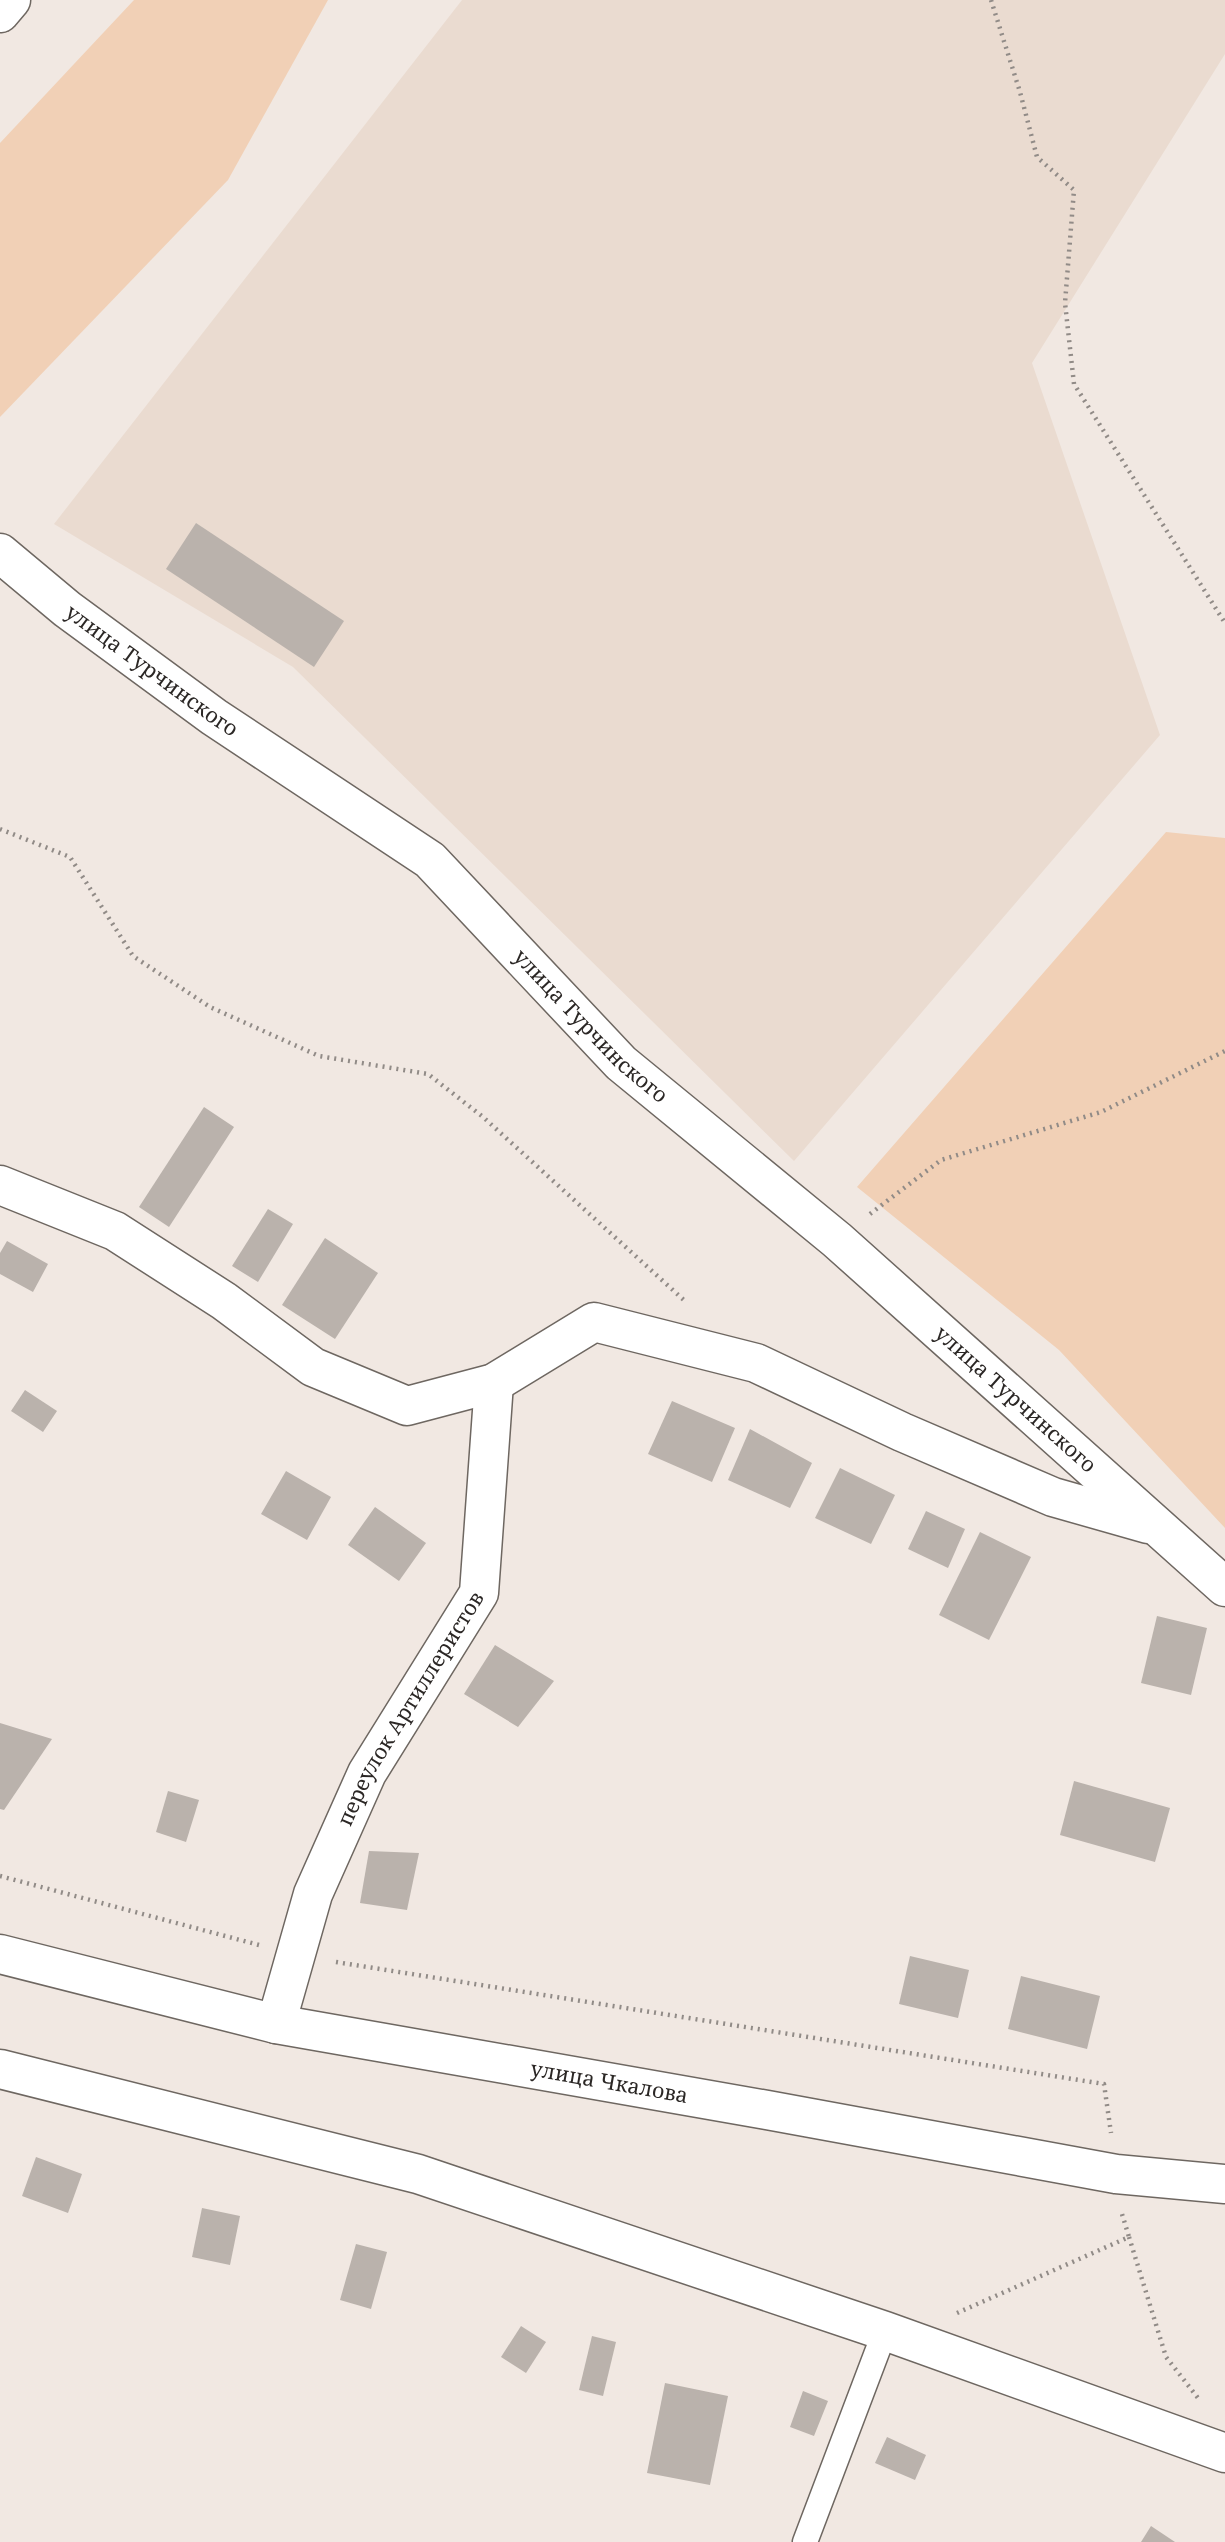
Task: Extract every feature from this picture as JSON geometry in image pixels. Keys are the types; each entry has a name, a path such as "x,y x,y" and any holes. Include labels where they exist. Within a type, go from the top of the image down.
{"street":[{"path":"0,13 11,0"},
{"name":"улица Турчинского","path":"0,553 67,609 214,717 430,860 621,1063 837,1240 1225,1587"},
{"name":"улица Турчинского","path":"0,1185 115,1231 224,1301 313,1367 407,1406 494,1383 594,1322 755,1363 902,1432 1053,1497 1158,1527"},
{"name":"переулок Артиллеристов","path":"273,2037 313,1894 367,1773 479,1593 494,1383"},
{"name":"улица Чкалова","path":"0,1954 273,2037 768,2110 1116,2174 1225,2184"},
{"name":"улица Чкалова","path":"0,1980 273,2037 1118,2198 1225,2208"},
{"path":"0,2069 418,2174 885,2331 1225,2453"}],"lane":[{"path":"805,2542 885,2331"}],"path":[{"path":"991,0 1037,157 1074,190 1065,303 1074,384 1225,623"},
{"path":"0,829 70,856 133,956 210,1007 319,1056 428,1074 483,1117 690,1306"},
{"path":"837,1240 942,1160 1101,1112 1225,1051"},
{"path":"1129,2237 1166,2357 1200,2400"}],"shaded area":[{"path":"134,0 328,0 228,180 0,417 0,143"},
{"path":"462,0 1225,0 1225,54 1032,363 1160,735 794,1161 293,667 54,524"},
{"path":"1166,832 1225,838 1225,1528 1059,1350 857,1187"}],"building":[{"path":"196,523 344,621 314,667 166,569"},
{"path":"204,1107 234,1127 169,1227 139,1207"},
{"path":"268,1209 293,1224 258,1282 232,1266"},
{"path":"325,1238 378,1273 335,1339 282,1305"},
{"path":"7,1241 48,1264 33,1292 0,1274 0,1253"},
{"path":"25,1390 57,1411 43,1432 11,1411"},
{"path":"672,1401 735,1428 712,1482 648,1454"},
{"path":"750,1429 812,1463 790,1508 728,1480"},
{"path":"840,1468 895,1495 871,1544 815,1518"},
{"path":"286,1471 331,1497 307,1540 261,1514"},
{"path":"375,1507 426,1543 399,1581 348,1545"},
{"path":"926,1511 965,1529 948,1568 908,1549"},
{"path":"980,1532 1031,1557 989,1640 939,1615"},
{"path":"1157,1616 1207,1628 1191,1695 1141,1683"},
{"path":"495,1645 554,1681 518,1727 464,1694"},
{"path":"0,1723 52,1739 4,1810 0,1809"},
{"path":"1074,1781 1170,1808 1155,1862 1060,1835"},
{"path":"168,1791 199,1800 186,1842 156,1832"},
{"path":"369,1851 419,1853 407,1910 360,1903"},
{"path":"910,1956 969,1970 958,2018 899,2004"},
{"path":"1021,1976 1100,1996 1087,2049 1008,2029"},
{"path":"36,2157 82,2174 68,2213 22,2196"},
{"path":"202,2208 240,2216 230,2265 192,2257"},
{"path":"356,2244 387,2252 371,2309 340,2300"},
{"path":"521,2326 546,2342 526,2373 501,2357"},
{"path":"592,2336 616,2342 603,2396 579,2390"},
{"path":"665,2383 728,2396 710,2485 647,2473"},
{"path":"803,2391 828,2401 814,2436 790,2427"},
{"path":"887,2437 926,2455 915,2480 875,2463"},
{"path":"1151,2526 1175,2542 1141,2542"}]}
